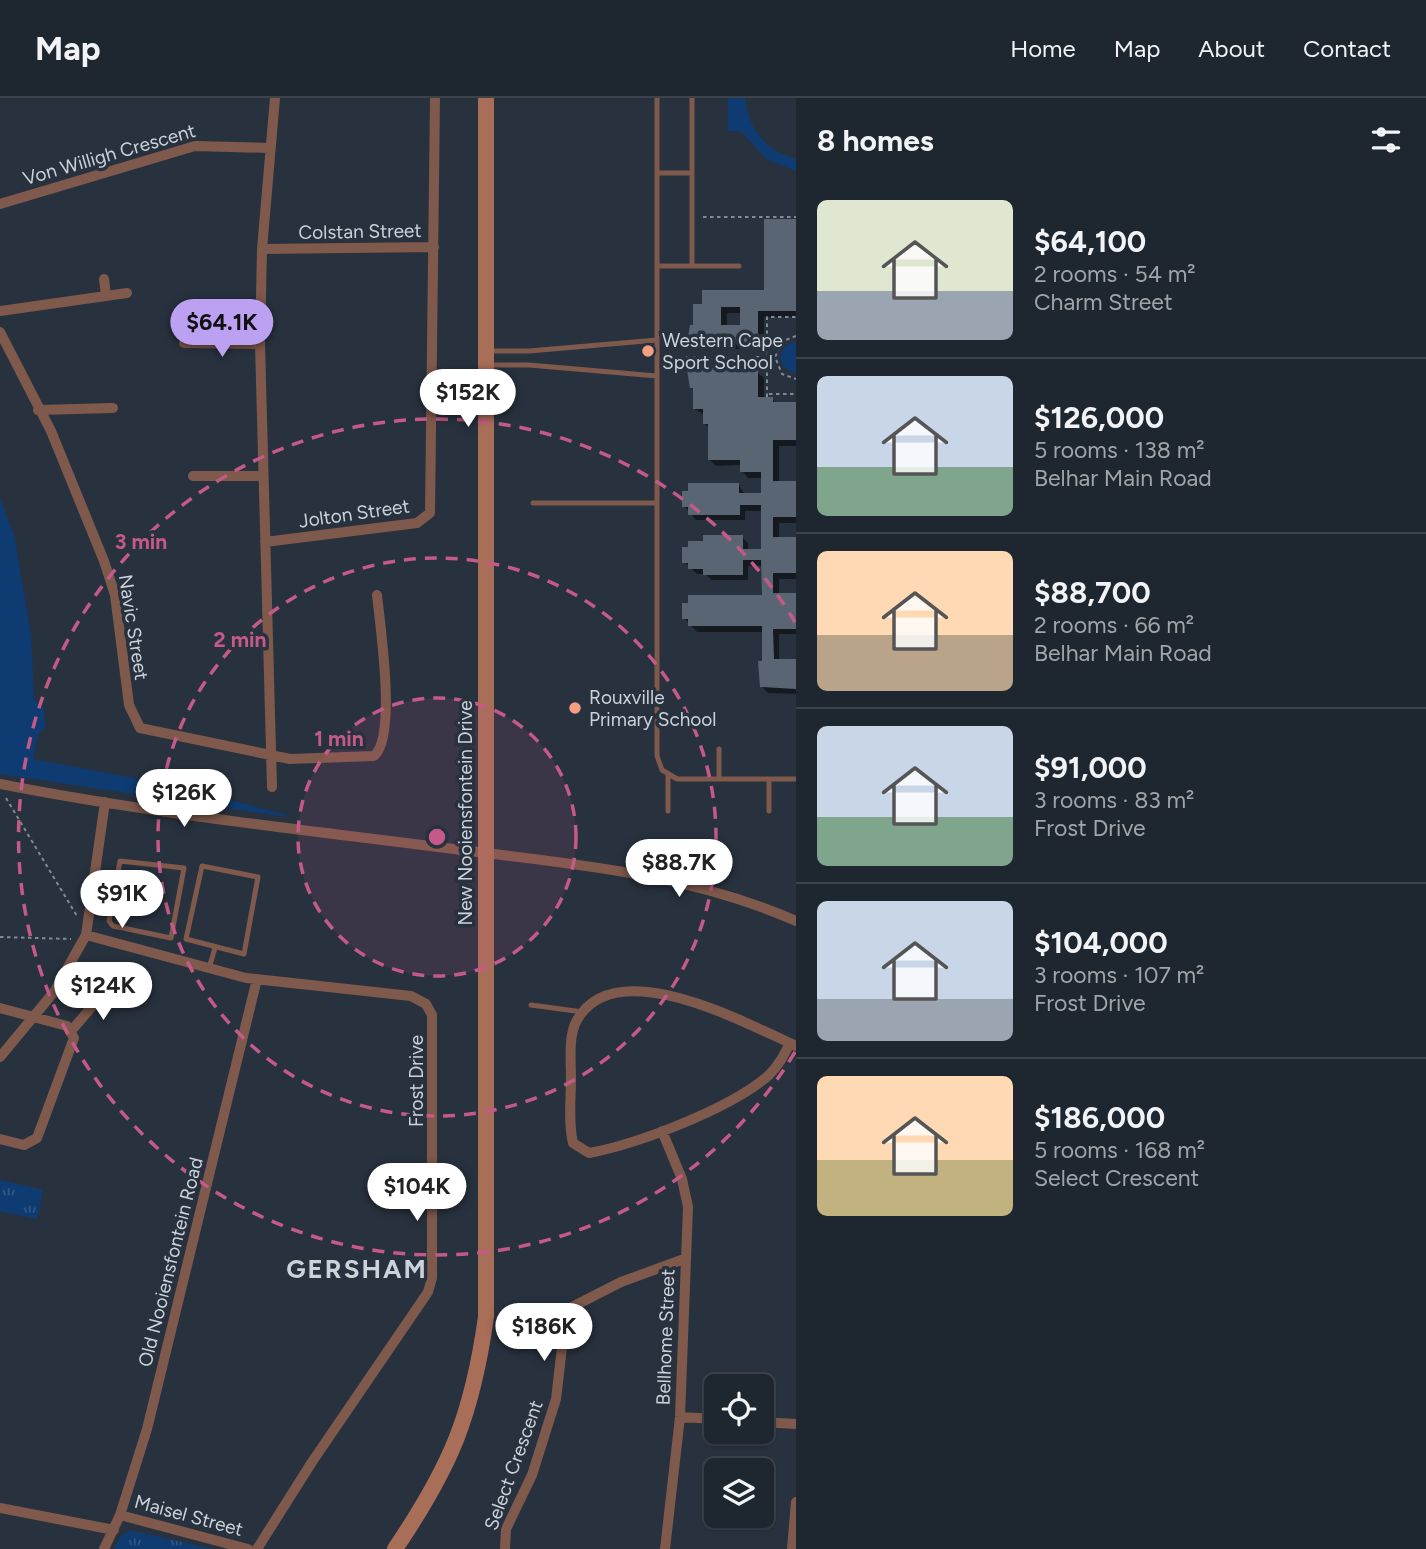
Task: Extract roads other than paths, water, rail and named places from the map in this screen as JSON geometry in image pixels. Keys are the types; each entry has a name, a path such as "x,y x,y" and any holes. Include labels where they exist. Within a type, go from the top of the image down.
{"street":[{"path":"272,787 260,344 262,249 275,98"},
{"name":"Colstan Street","path":"262,249 434,247 435,98"},
{"name":"New Nooiensfontein Drive","path":"396,1549 436,1486 455,1446 469,1409 486,1317 486,98"},
{"name":"Von Willigh Crescent","path":"0,204 195,146 270,148"},
{"name":"Jolton Street","path":"265,542 417,523 430,513 434,247"},
{"path":"104,279 106,296"},
{"path":"0,312 127,293"},
{"name":"Navic Street","path":"0,332 51,431 110,580 134,719 140,727 272,756 312,760 364,758 379,752 384,732 384,666 377,595"},
{"path":"184,343 260,344"},
{"path":"38,410 113,408"},
{"path":"193,475 262,477"},
{"path":"1,789 614,870 680,883 796,921"},
{"path":"0,1057 35,1017 85,935 105,802"},
{"name":"Frost Drive","path":"85,935 209,969 257,979 411,996 426,1004 433,1021 432,1278 428,1292 312,1462 257,1549"},
{"name":"Old Nooiensfontein Road","path":"104,1549 120,1516 147,1429 257,979"},
{"path":"72,1030 107,989"},
{"path":"632,990 677,998 793,1044 780,1063 750,1090 662,1131 589,1153 581,1151 573,1143 572,1041 578,1019 583,1012 611,992 632,990"},
{"path":"0,1008 72,1030"},
{"path":"0,1139 24,1144 37,1138 74,1038 72,1030"},
{"name":"Bellhome Street","path":"662,1131 687,1198 680,1418 665,1549"},
{"name":"Select Crescent","path":"505,1549 506,1529 532,1475 556,1399 565,1321 572,1307 621,1282 684,1259"},
{"path":"680,1418 704,1419"},
{"path":"774,1423 796,1424"},
{"path":"792,1549 796,1502"},
{"path":"0,1508 114,1530"},
{"name":"Maisel Street","path":"120,1516 248,1549"}],"lane":[{"path":"657,98 657,756 660,767 668,776 668,811"},
{"path":"692,98 692,266"},
{"path":"657,173 692,173"},
{"path":"657,266 739,266"},
{"path":"486,358 529,351 657,340"},
{"path":"486,358 529,365 657,376"},
{"path":"533,503 657,503"},
{"path":"719,749 719,779"},
{"path":"668,776 796,779"},
{"path":"769,779 769,811"},
{"path":"120,861 185,869 172,936 161,937 113,926 109,921 120,861"},
{"path":"200,868 255,875 258,879 246,952 215,948 186,939 200,868"},
{"path":"156,955 161,937"},
{"path":"209,969 215,948"},
{"path":"531,1005 583,1012"}],"place":[{"name":"Western Cape Sport School","path":"648,351"},
{"name":"Rouxville Primary School","path":"575,708"}],"district":[{"name":"GERSHAM","path":"357,1269"}]}
